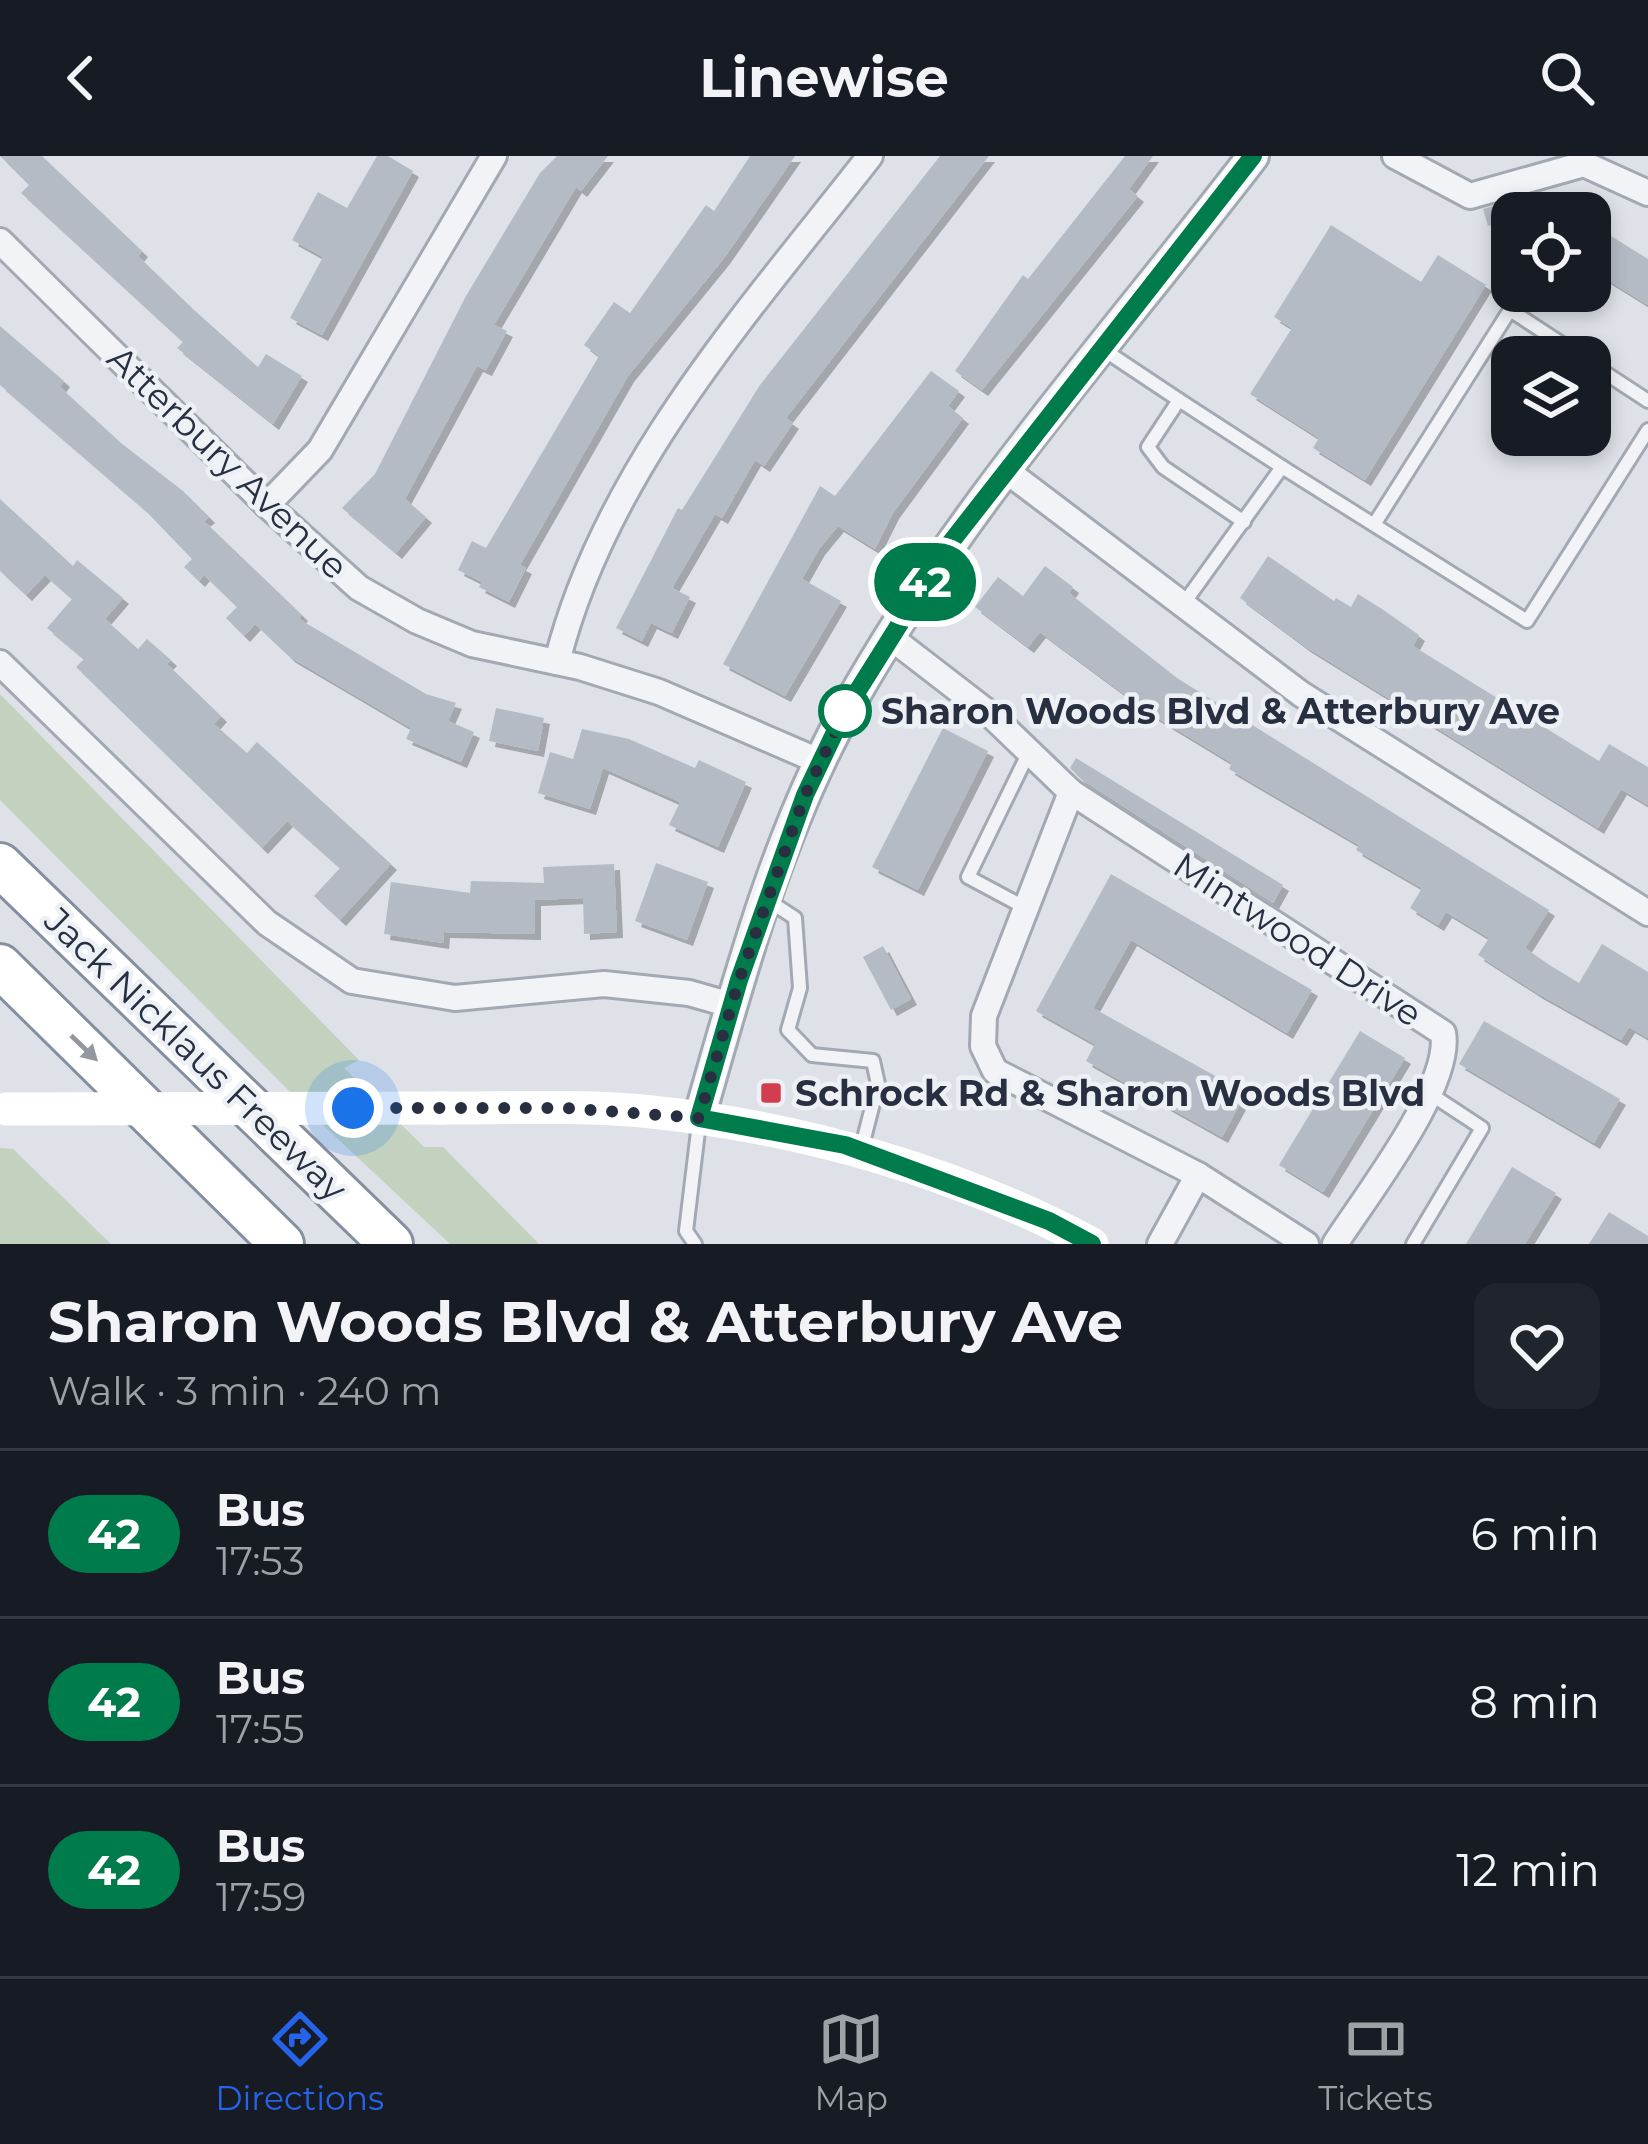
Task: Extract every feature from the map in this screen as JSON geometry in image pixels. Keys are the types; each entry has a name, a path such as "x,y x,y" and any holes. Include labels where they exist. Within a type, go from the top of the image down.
{"highway":[{"name":"Jack Nicklaus Freeway","path":"0,865 391,1244"},
{"name":"Jack Nicklaus Freeway","path":"0,966 282,1244"}],"main road":[{"path":"3,1109 565,1108 699,1118 861,1151 1049,1221 1092,1244"}],"street":[{"path":"267,506 331,433 494,156"},
{"path":"556,662 598,536 718,351 870,156"},
{"path":"699,1118 731,1004 820,762 890,637 951,542 1253,156"},
{"path":"1413,160 1470,196 1584,164 1648,194"},
{"name":"Atterbury Avenue","path":"0,241 267,506 359,588 417,621 472,644 659,692 820,762"},
{"path":"1008,472 1301,694 1648,913"},
{"path":"890,637 1071,792 984,1016 983,1046 995,1071 1198,1175 1306,1244"},
{"path":"0,662 267,923 352,981 454,998 604,984 689,993 731,1004"},
{"name":"Mintwood Drive","path":"1071,792 1443,1033 1444,1063 1429,1093 1336,1244"},
{"path":"1160,1244 1198,1175"}],"lane":[{"path":"1494,336 1510,310 1550,336"},
{"path":"1375,523 1491,340"},
{"path":"1104,350 1528,620 1648,430"},
{"path":"1611,376 1648,401"},
{"path":"1179,400 1148,447 1162,466 1244,522"},
{"path":"1181,607 1282,467"},
{"path":"1025,908 968,877 1029,752"},
{"path":"767,900 795,918 800,988 788,1030 812,1054 873,1061 878,1084 861,1151"},
{"path":"1412,1244 1482,1128 1429,1093"},
{"path":"695,1244 686,1231 699,1118"}],"green space":[{"path":"0,694 359,1060 344,1068 424,1147 443,1147 539,1244 450,1244 325,1127 0,800"},
{"path":"0,1148 13,1149 111,1244 0,1244"}],"building":[{"path":"0,156 42,156 142,251 138,256 258,367 266,354 302,376 273,424 177,348 183,342 21,193 29,185"},
{"path":"377,156 388,156 413,171 322,335 290,318 323,257 292,240 318,192 347,208"},
{"path":"557,156 608,156 581,191 576,187 494,325 507,331 486,370 477,366 405,499 426,517 396,553 342,508 375,474 466,296 540,173"},
{"path":"750,156 795,156 724,258 628,376 520,565 526,568 509,602 479,587 482,582 458,570 472,541 486,548 599,356 584,345 614,302 630,313 706,205 714,211"},
{"path":"940,156 989,156 786,418 793,423 764,466 755,460 722,518 715,514 672,588 690,597 672,633 651,623 642,641 616,628 678,508 682,510 760,385"},
{"path":"1125,156 1153,156 1129,189 1138,196 982,390 955,371 1023,275 1028,279"},
{"path":"1491,207 1491,225 1488,226 1483,209"},
{"path":"1331,225 1421,282 1438,255 1486,285 1365,480 1313,448 1319,438 1250,394 1292,328 1274,317"},
{"path":"1611,236 1648,259 1648,305 1611,282"},
{"path":"0,326 64,381 60,387 121,443 183,491 209,517 204,521 302,615 299,619 426,694 456,703 448,721 474,732 461,762 406,739 411,728 290,657 255,624 244,636 226,618 237,607 204,575 199,581 184,567 192,559 144,509 0,385"},
{"path":"931,371 959,391 948,406 963,418 893,513 875,549 838,526 819,549 802,579 841,601 785,696 723,664 820,486 835,496"},
{"path":"0,499 73,566 77,560 123,598 105,619 138,649 147,639 171,660 167,664 221,716 214,724 247,753 257,742 391,864 340,920 314,896 340,868 287,821 262,848 76,667 84,659 47,628 72,599 45,575 26,595 0,571"},
{"path":"1268,556 1334,601 1351,607 1358,594 1419,635 1413,646 1599,761 1609,744 1648,767 1648,805 1621,789 1598,828 1306,647 1240,598"},
{"path":"1045,566 1073,587 1069,593 1177,678 1549,910 1525,948 1548,964 1579,983 1602,944 1648,972 1648,1038 1629,1027 1621,1040 1537,993 1478,955 1489,938 1446,912 1438,925 1410,908 1422,888 1229,769 1232,763 1151,714 1040,632 1028,647 975,607 998,577 1023,596"},
{"path":"496,708 544,718 538,751 489,741"},
{"path":"943,728 988,751 918,890 872,867"},
{"path":"582,729 629,739 695,768 699,760 746,782 718,847 669,825 680,802 603,768 590,809 538,793 550,752 573,759"},
{"path":"1076,758 1283,885 1273,903 1081,779 1070,768"},
{"path":"656,863 708,882 687,940 635,921"},
{"path":"614,864 617,932 584,934 583,898 535,900 535,934 444,932 443,943 384,934 391,882 470,893 471,881 544,883 543,867"},
{"path":"1111,874 1312,990 1287,1033 1131,940 1093,1008 1246,1093 1222,1137 1086,1061 1095,1044 1036,1011"},
{"path":"883,946 911,999 891,1010 863,957"},
{"path":"1484,1021 1620,1099 1594,1143 1459,1064"},
{"path":"1360,1031 1405,1058 1323,1192 1279,1165"},
{"path":"1512,1167 1556,1193 1525,1244 1466,1244"},
{"path":"1609,1212 1648,1236 1648,1244 1589,1244"}],"bus line":[{"name":"42","path":"1092,1244 1049,1221 845,1145 699,1118 739,980 805,795 845,711 951,542 1253,156"}],"place":[{"name":"Sharon Woods Blvd & Atterbury Ave","path":"845,711"},
{"name":"Schrock Rd & Sharon Woods Blvd","path":"771,1093"}],"route":[{"path":"353,1108 565,1108 699,1118 739,980 805,795 845,711"}]}
